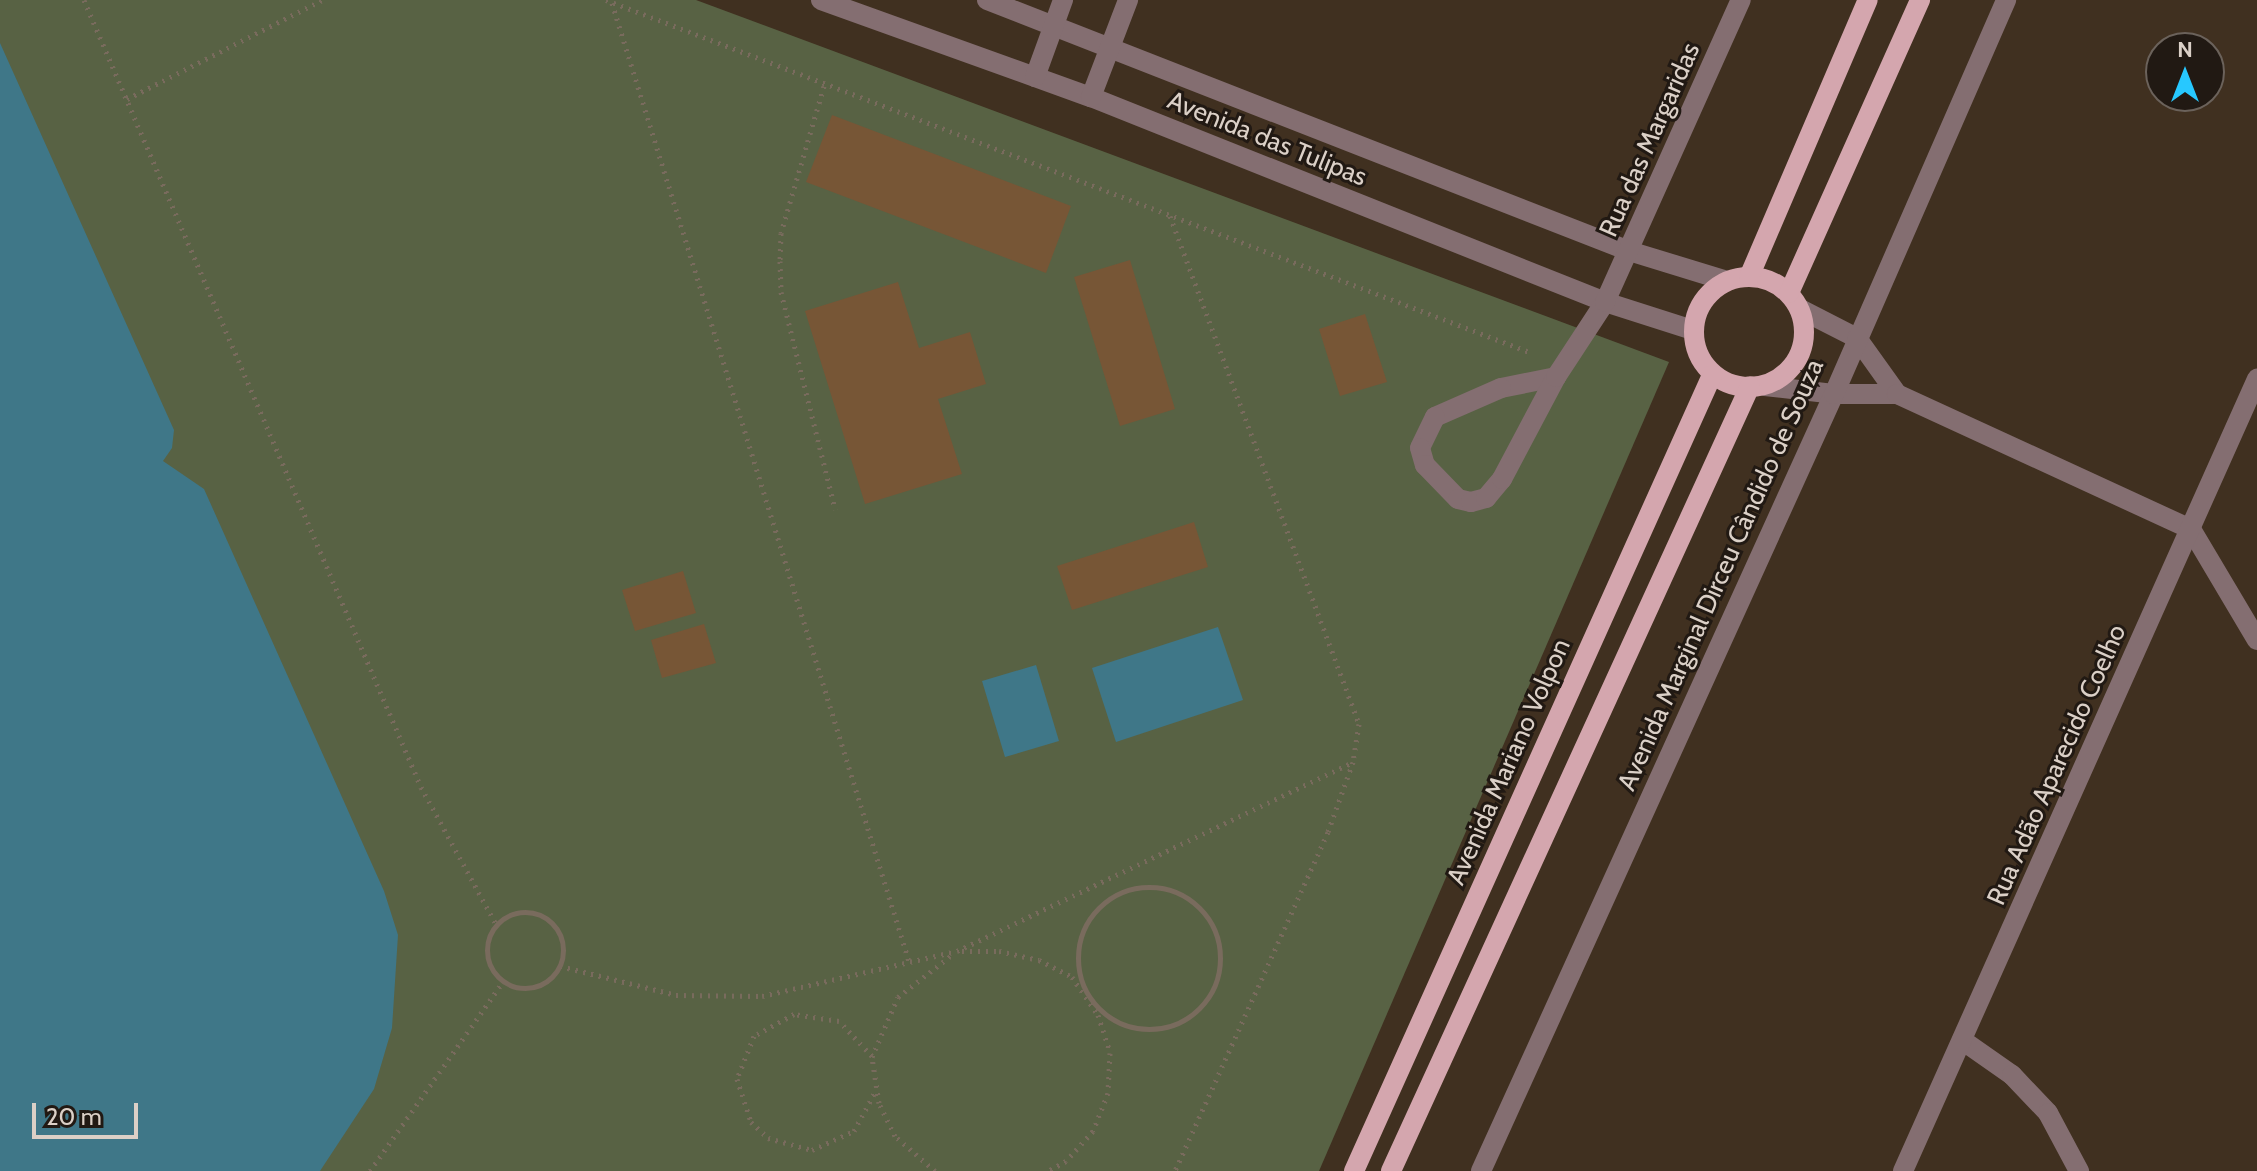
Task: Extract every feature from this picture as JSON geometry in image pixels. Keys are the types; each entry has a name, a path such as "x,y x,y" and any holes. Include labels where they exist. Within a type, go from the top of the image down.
{"main road":[{"path":"1749,277 1868,0"},
{"path":"1795,301 1920,0"},
{"path":"1749,277 1772,281 1795,301 1805,333 1800,356 1786,375 1757,386 1733,386 1712,375 1697,354 1693,330 1709,292 1727,281 1749,277"},
{"name":"Avenida Mariano Volpon","path":"1354,1171 1712,375"},
{"path":"1391,1171 1757,386"}],"street":[{"name":"Avenida das Tulipas","path":"821,0 1091,97 1605,302 1693,330"},
{"name":"Avenida das Tulipas","path":"987,0 1111,45 1629,251 1727,281"},
{"path":"1035,77 1063,0"},
{"path":"1091,97 1128,0"},
{"name":"Rua das Margaridas","path":"1560,372 1501,388 1435,417 1424,431 1420,448 1425,465 1458,499 1486,498 1502,479 1560,372 1605,302 1741,0"},
{"name":"Avenida Marginal Dirceu Cândido de Souza","path":"1481,1171 1834,394 2006,0"},
{"path":"1795,301 1857,338 1897,394"},
{"name":"Rua Adão Aparecido Coelho","path":"1903,1171 2257,379"},
{"path":"1757,386 1834,394 1897,394 2191,529 2257,640"},
{"path":"1962,1040 2012,1075 2048,1113 2079,1171"}],"path":[{"path":"84,0 421,787 496,924"},
{"path":"127,99 322,0"},
{"path":"609,1 824,86 1170,216 1560,372"},
{"path":"609,1 909,961"},
{"path":"824,86 781,233 780,261 781,292 835,509"},
{"path":"1170,216 1359,724 1353,762 1328,832 1175,1171"},
{"path":"935,1171 895,1136 875,1090 872,1057 898,997 957,951 1353,762"},
{"path":"560,966 676,995 762,996 957,951 999,951 1039,960 1084,989 1116,1021 1138,1028 1184,1020 1203,1006 1216,986 1219,939 1209,918 1182,895 1148,886 1125,891 1089,919 1079,941 1084,989 1110,1053 1108,1093 1093,1131 1066,1161 1048,1171"},
{"path":"514,912 536,913 554,925 563,945 560,966 545,983 524,989 503,982 489,965 486,943 496,924 514,912"},
{"path":"370,1171 503,982"},
{"path":"872,1057 839,1021 794,1014 754,1036 737,1079 741,1102 759,1130 789,1147 812,1150 854,1131 875,1090"}],"green space":[{"path":"0,0 696,0 1669,362 1319,1171 0,1171"}],"water":[{"path":"0,43 174,430 172,448 163,461 204,489 384,891 398,935 392,1028 374,1089 320,1171 0,1171"},
{"path":"1218,627 1243,700 1116,742 1092,668"},
{"path":"1036,665 1059,741 1005,757 982,681"}],"building":[{"path":"832,115 1071,206 1046,273 806,182"},
{"path":"1130,260 1175,409 1120,426 1074,277"},
{"path":"898,282 919,348 970,332 986,384 938,399 962,474 865,504 805,311"},
{"path":"1365,314 1387,382 1340,396 1319,329"},
{"path":"1194,522 1208,567 1072,610 1057,566"},
{"path":"683,571 696,613 635,631 622,590"},
{"path":"704,624 716,663 662,678 651,640"}]}
